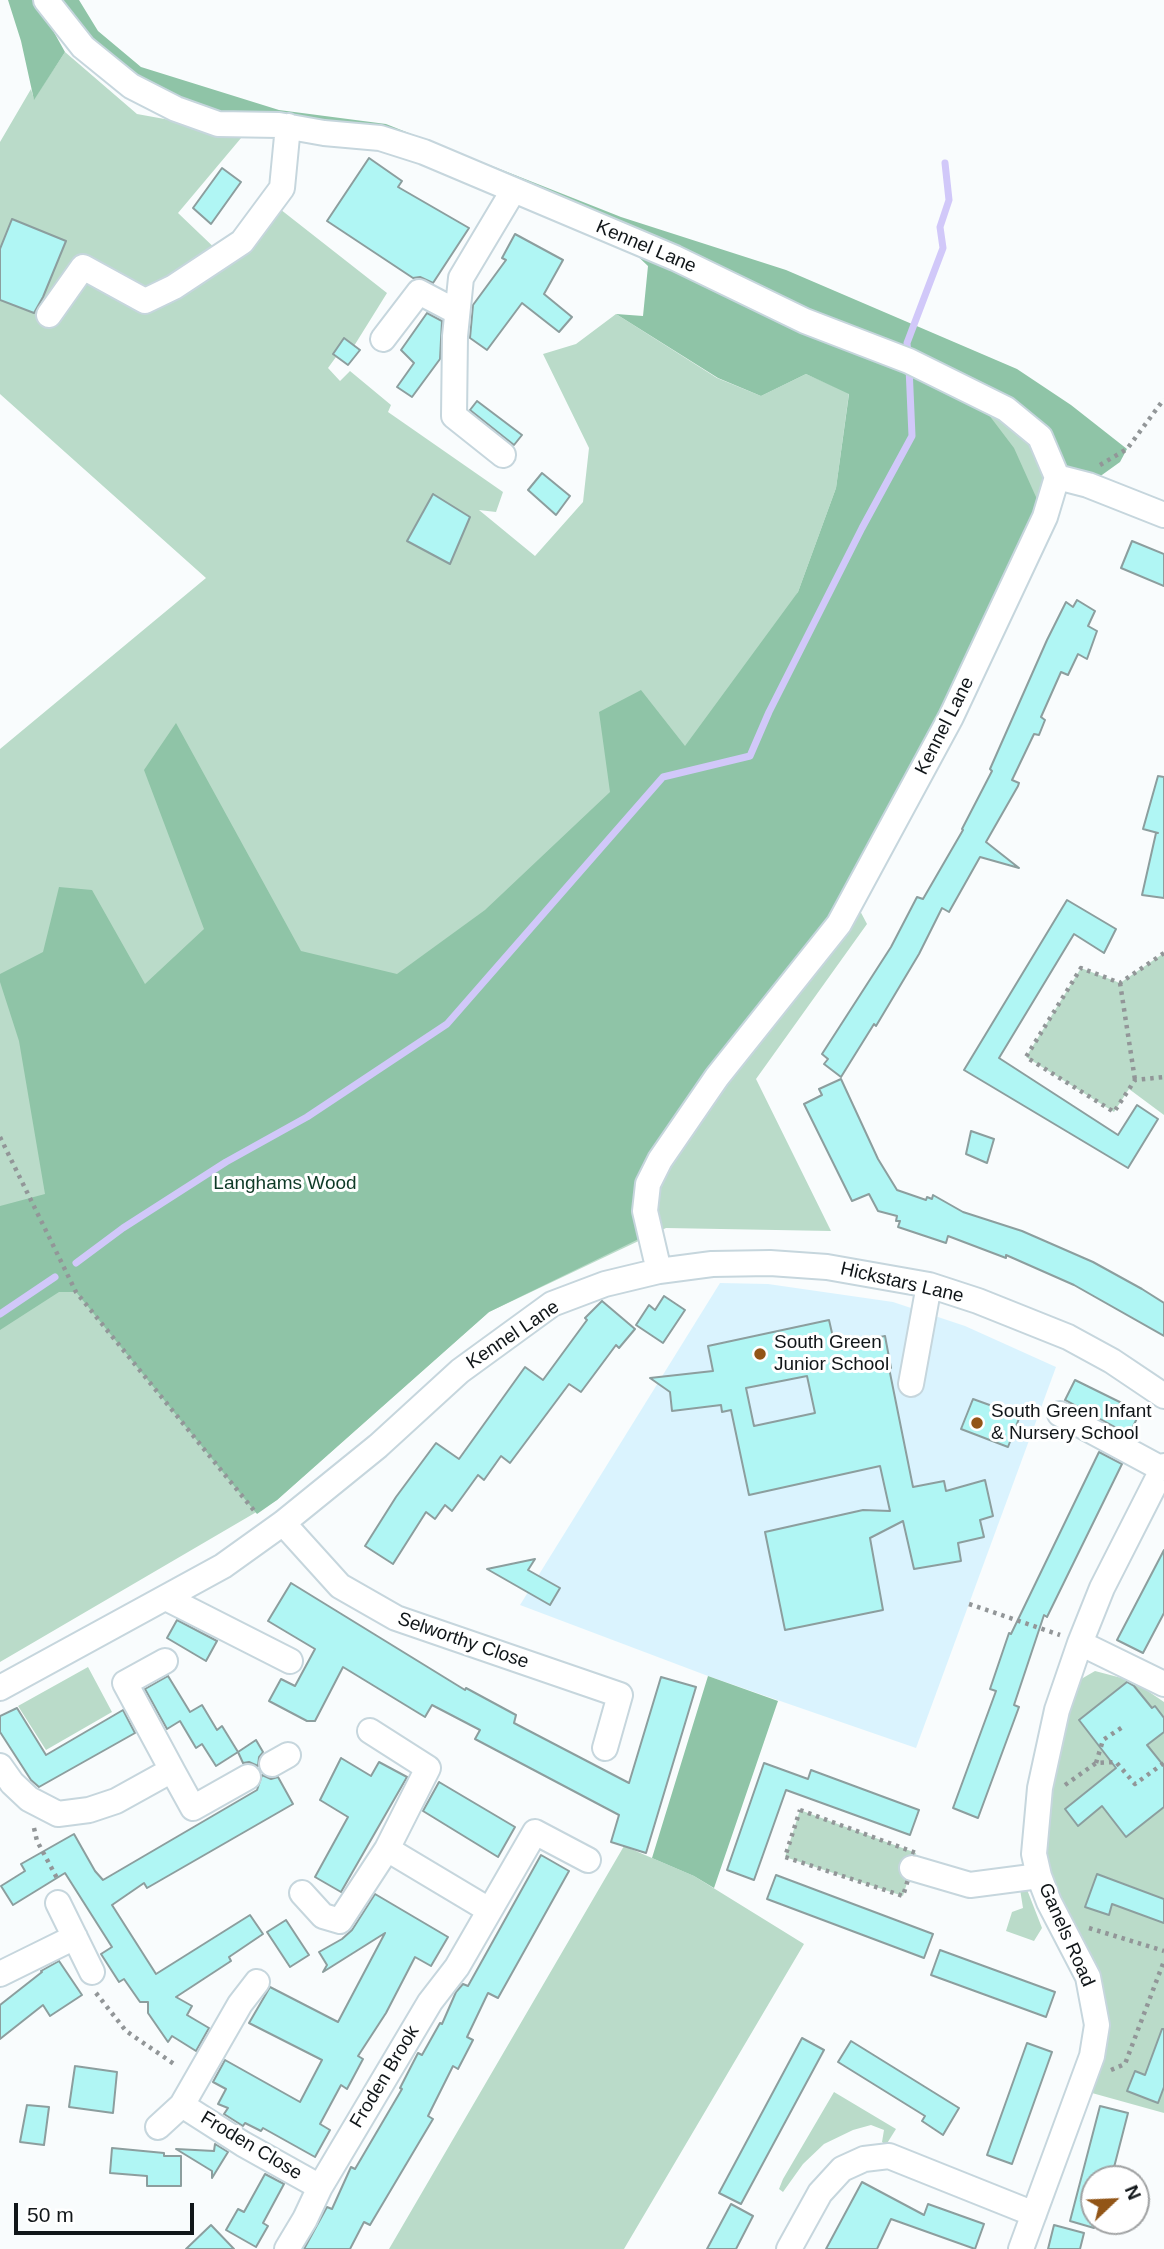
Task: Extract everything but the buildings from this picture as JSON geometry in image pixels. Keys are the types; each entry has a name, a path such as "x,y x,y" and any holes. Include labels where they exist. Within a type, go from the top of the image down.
{"street":[{"name":"Kennel Lane","path":"0,1688 223,1566 277,1527 378,1446 460,1371 552,1304 605,1284 659,1270 645,1211 648,1184 660,1160 717,1077 839,924 951,717 1064,479 1040,437 1006,409 908,361 804,321 675,258 424,152 380,138 324,133 288,126 218,124 176,109 131,86 83,47 46,0"},
{"path":"49,315 83,267 145,300 174,287 242,242 282,188 288,126"},
{"path":"503,455 454,416 457,312 461,278 513,191"},
{"path":"383,339 419,292 457,312"},
{"path":"1064,479 1088,485 1164,515"},
{"name":"Hickstars Lane","path":"659,1270 712,1264 770,1263 827,1267 929,1285 978,1301 1068,1337 1112,1361 1164,1396"},
{"path":"911,1384 929,1285"},
{"path":"1060,1413 1163,1468"},
{"name":"Ganels Road","path":"1021,2249 1092,2056 1097,2025 1088,1977 1039,1875 1034,1854 1040,1788 1057,1710 1080,1643 1102,1588 1163,1468"},
{"name":"Selworthy Close","path":"277,1527 340,1586 396,1618 620,1695 605,1748"},
{"path":"166,1598 290,1661"},
{"path":"1080,1643 1164,1684"},
{"path":"165,1661 125,1683 192,1808 248,1777"},
{"path":"302,1893 323,1916 340,1921 387,1849 428,1768 370,1731"},
{"path":"0,1766 12,1783 29,1799 58,1814 89,1810 116,1801 172,1770"},
{"name":"Froden Brook","path":"287,2249 320,2187 430,2001 457,1967 535,1832 588,1860"},
{"path":"387,1849 489,1910"},
{"path":"912,1868 970,1885 1039,1875"},
{"path":"58,1903 92,1972"},
{"path":"0,1974 75,1937"},
{"name":"Froden Close","path":"159,2127 182,2105 240,2004 257,1982"},
{"name":"Froden Close","path":"182,2105 243,2144 320,2187"},
{"path":"789,2249 820,2193 842,2169 864,2159 888,2156 1034,2214"}],"path":[{"path":"1064,479 1127,449 1164,399"},
{"path":"1120,983 1164,953"},
{"path":"1081,968 1120,983 1135,1080 1114,1112 1026,1057 1081,968"},
{"path":"1135,1080 1164,1077"},
{"path":"0,1137 76,1292 277,1527"},
{"path":"968,1604 1080,1643"},
{"path":"1039,1804 1096,1762 1103,1740 1124,1726"},
{"path":"1096,1762 1116,1762 1135,1784 1164,1763"},
{"path":"29,1799 37,1841 63,1889 58,1903"},
{"path":"800,1810 916,1853 912,1868 902,1896 785,1857 800,1810"},
{"path":"1058,1919 1164,1951"},
{"path":"1082,2082 1125,2064 1164,1961"},
{"path":"92,1972 91,1986 126,2031 198,2081"}],"shaded area":[{"path":"720,1283 768,1284 893,1302 965,1326 1056,1367 916,1748 708,1676 520,1605"}],"green space":[{"path":"8,0 36,0 65,52 34,100 21,41"},
{"name":"Langhams Wood","path":"46,0 79,0 98,31 141,67 279,110 386,124 621,217 786,270 1017,369 1071,405 1127,449 1120,462 1088,485 1070,482 1040,437 973,394 1014,448 1045,517 839,924 660,1160 651,1233 489,1312 277,1500 257,1514 76,1292 59,1292 0,1330 0,1206 45,1194 19,1041 0,982 0,974 43,952 59,887 92,890 145,984 204,929 144,770 176,723 301,951 397,974 485,910 610,792 599,712 641,690 685,746 798,592 836,488 849,394 806,374 761,396 718,378 616,314 643,316 648,266 611,231 424,152 181,104 131,86"},
{"path":"65,52 137,114 181,122 252,125 178,213 222,255 271,202 387,293 354,346 344,338 333,354 336,357 328,368 340,381 350,371 391,405 388,412 503,492 496,512 479,510 535,556 583,502 589,448 543,354 576,344 616,314 717,378 761,396 806,374 849,393 836,488 798,592 746,695 867,924 756,1079 831,1231 666,1228 489,1312 277,1500 0,1662 0,749 206,578 0,394 0,142 31,89 34,99"},
{"path":"972,393 1006,409 1057,477 1045,517"},
{"path":"1164,953 1164,1115 1129,1089 1114,1112 1026,1057 1081,968 1120,983"},
{"path":"88,1667 112,1712 46,1750 18,1706"},
{"path":"1095,1671 1133,1681 1164,1702 1164,2113 1092,2093 1106,2022 1051,1891 1044,1825 1058,1743 1076,1682"},
{"path":"708,1676 778,1701 714,1888 652,1858"},
{"path":"800,1810 916,1853 903,1896 785,1857"},
{"path":"624,1846 694,1876 804,1944 624,2249 389,2249"},
{"path":"1026,1887 1042,1928 1034,1941 1006,1931 1012,1912 1023,1908 1020,1889"},
{"path":"834,2092 896,2129 886,2145 882,2142 884,2130 871,2125 853,2130 824,2144 803,2164 783,2192 779,2189 783,2179"}],"waterway":[{"path":"908,355 907,343 943,248 940,227 949,200 945,163"},
{"path":"76,1263 123,1228 226,1162 307,1117 447,1024 663,777 750,756 769,712 862,528 912,436 909,367"},
{"path":"0,1314 55,1277"}],"place":[{"name":"South Green Junior School","path":"760,1354"},
{"name":"South Green Infant & Nursery School","path":"977,1423"}]}
